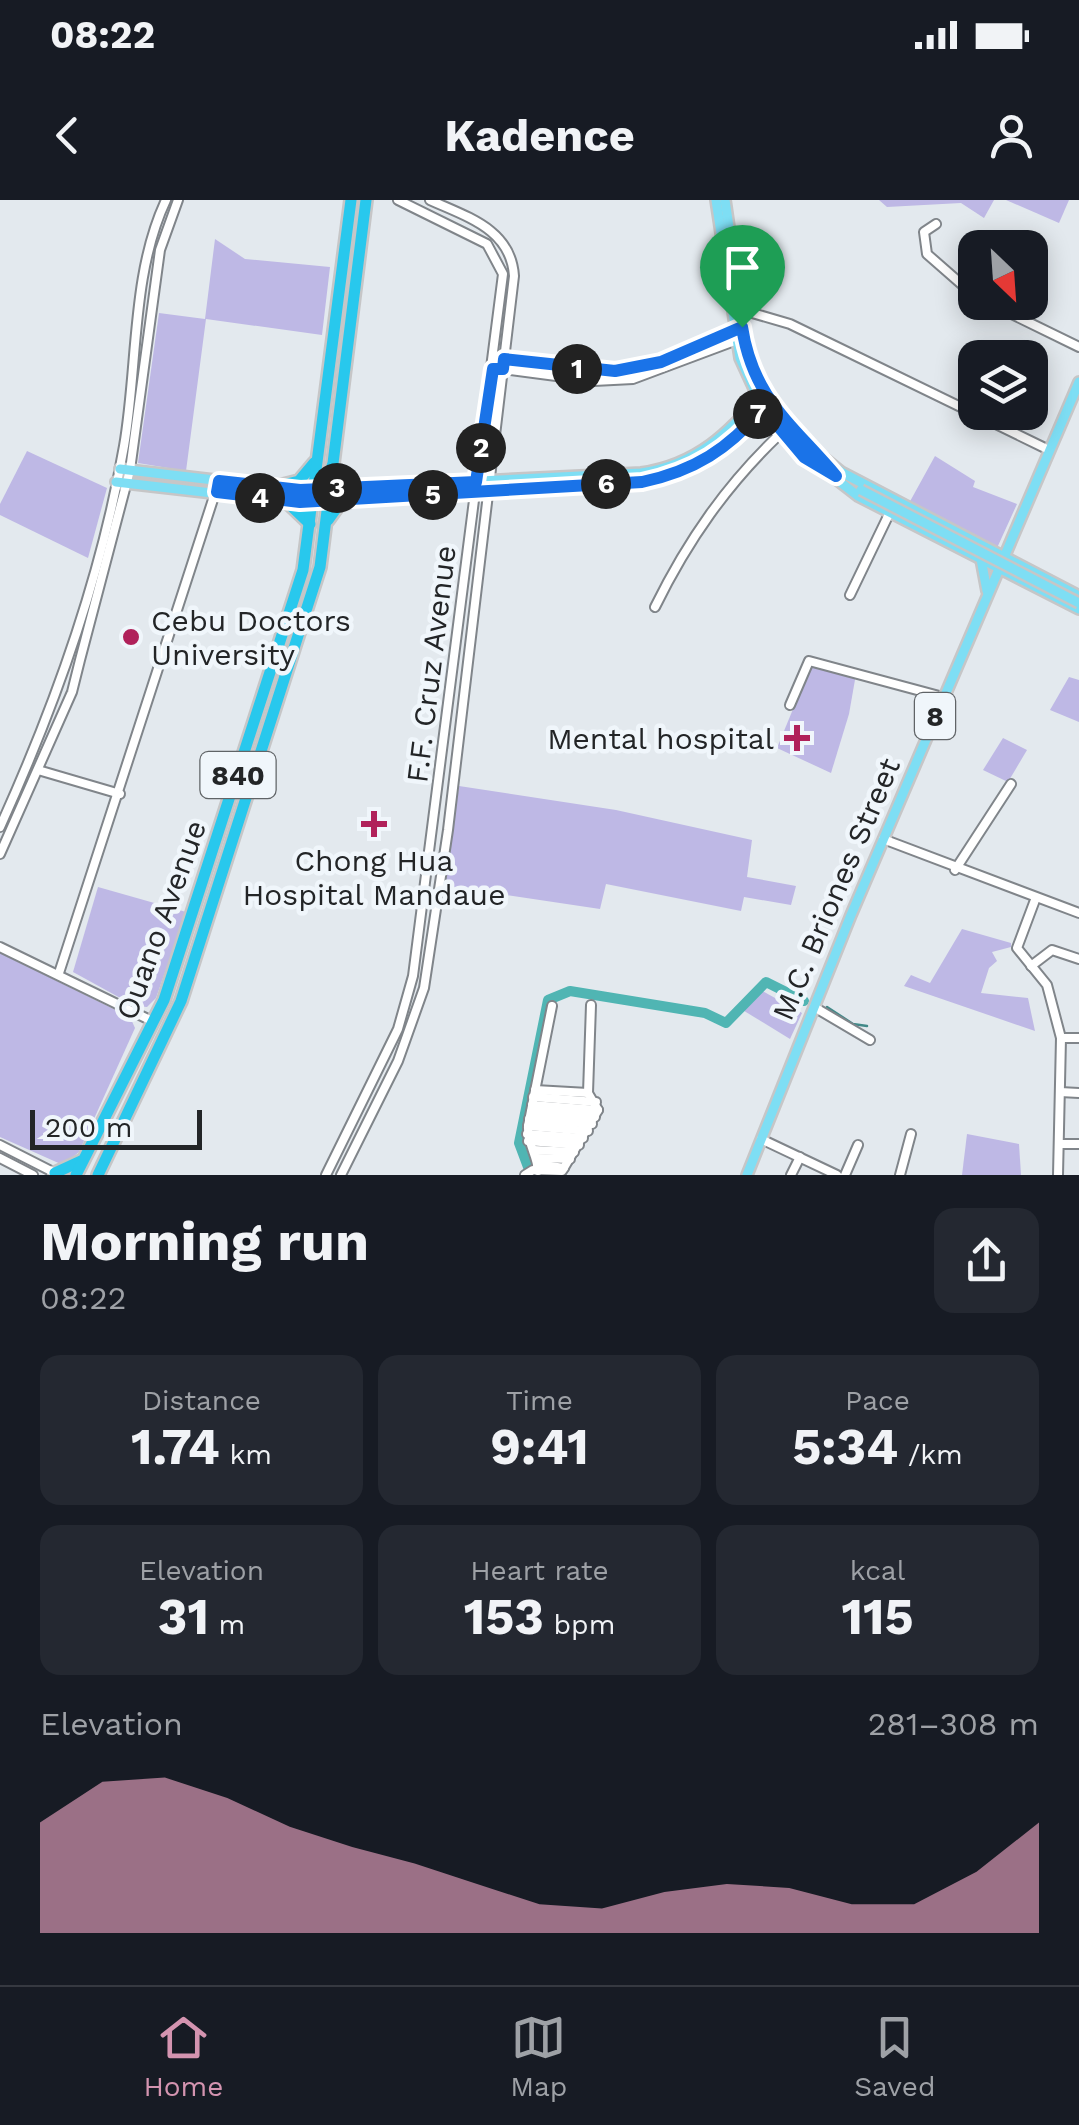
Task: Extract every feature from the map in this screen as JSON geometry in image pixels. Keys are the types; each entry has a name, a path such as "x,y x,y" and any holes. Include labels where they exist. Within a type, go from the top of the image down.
{"highway":[{"name":"Ouano Avenue","path":"76,1175 154,1022 303,570 351,200"},
{"path":"365,205 375,200"},
{"name":"Ouano Avenue","path":"98,1175 181,1000 320,567 365,205"},
{"path":"275,487 301,480 318,449"},
{"path":"324,534 334,510 356,493 340,482 332,465"},
{"path":"286,501 310,524"},
{"path":"259,707 274,710"},
{"path":"57,1174 84,1158"}],"main road":[{"path":"716,200 739,334 781,433 860,490 1079,603"},
{"path":"725,200 735,308"},
{"name":"8","path":"998,568 1079,382"},
{"path":"125,469 286,501 328,494 672,476 697,465 738,437 764,400"},
{"path":"764,400 821,465 890,512 1012,575 1079,603"},
{"path":"821,465 1003,557 1079,603"},
{"path":"121,482 275,487 313,496"},
{"path":"982,559 987,594 1012,575"},
{"name":"M.C. Briones Street","path":"747,1175 998,568"}],"street":[{"path":"125,469 149,247 166,200"},
{"path":"0,827 61,687 125,469 160,250 178,200"},
{"name":"F.F. Cruz Avenue","path":"326,1175 386,1056 408,1000 424,911 503,274 487,244 398,200"},
{"name":"F.F. Cruz Avenue","path":"341,1175 398,1061 424,988 491,486 514,276 508,247 484,226 430,200"},
{"path":"936,224 924,232 927,254 958,279"},
{"path":"735,308 790,324 1048,450"},
{"path":"1025,320 1079,346"},
{"path":"494,358 504,364 615,371 661,362 739,334"},
{"path":"493,369 504,364"},
{"path":"655,607 714,504 737,474 781,433"},
{"path":"0,854 72,692 121,482"},
{"path":"59,973 218,487"},
{"path":"850,595 890,512"},
{"path":"790,706 809,660 943,697"},
{"path":"38,770 120,794"},
{"path":"956,870 1011,784"},
{"path":"883,839 1035,900 1079,913"},
{"path":"1035,900 1017,948 1047,985 1061,1038 1058,1175"},
{"path":"0,947 154,1022"},
{"path":"1031,966 1052,950 1079,960"},
{"path":"552,1006 532,1141 558,1173 584,1135 591,1004"},
{"path":"814,1008 870,1040"},
{"path":"1061,1038 1079,1038"},
{"path":"1060,1092 1079,1093"},
{"path":"532,1141 588,1093"},
{"path":"532,1141 560,1114"},
{"path":"532,1141 560,1114"},
{"path":"532,1141 560,1114"},
{"path":"560,1114 584,1135"},
{"path":"560,1114 584,1135"},
{"path":"560,1114 584,1135"},
{"path":"900,1175 911,1134"},
{"path":"532,1141 584,1135"},
{"path":"532,1141 584,1135"},
{"path":"761,1139 837,1175"},
{"path":"0,1144 57,1174"},
{"path":"1059,1144 1079,1144"},
{"path":"845,1175 858,1145"},
{"path":"791,1175 800,1157"},
{"path":"0,1158 33,1175"}],"shaded area":[{"path":"879,200 994,200 984,218 961,203 887,207"},
{"path":"1006,200 1069,200 1059,223"},
{"path":"215,239 245,259 330,267 322,335 206,319 186,471 138,463 159,313 205,319"},
{"path":"27,451 107,488 88,558 0,515 0,504"},
{"path":"935,456 975,481 973,487 1017,504 997,548 908,505"},
{"path":"812,663 856,674 849,714 831,773 777,748"},
{"path":"1069,677 1079,680 1079,722 1050,710"},
{"path":"1003,738 1027,750 1008,782 983,770"},
{"path":"459,786 616,810 752,840 747,877 796,886 791,905 744,897 741,911 606,884 600,909 445,886"},
{"path":"98,887 186,912 156,998 147,1007 135,1006 73,972"},
{"path":"962,929 1011,943 1011,947 992,952 997,961 989,968 981,993 1028,998 1035,1031 904,986 911,975 930,983"},
{"path":"0,953 130,1017 135,1028 79,1152 63,1165 0,1137"},
{"path":"759,989 802,1013 790,1039 741,1009"},
{"path":"967,1134 1019,1144 1021,1175 962,1175"}],"waterway":[{"path":"531,1175 519,1143 548,1000 570,991 705,1013 726,1023 766,982 804,1001"},
{"path":"827,1007 853,1024 867,1026"}],"place":[{"name":"Cebu Doctors University","path":"131,637"},
{"name":"Mental hospital","path":"797,738"},
{"name":"Chong Hua Hospital Mandaue","path":"374,824"}],"route":[{"path":"742,327 748,357 769,401 798,439 836,476 818,469 804,457 763,408 738,437 707,460 672,476 642,482 300,502 217,492 219,481 300,490 476,482 493,369 503,369 504,359 615,371 661,362 742,327"}]}
